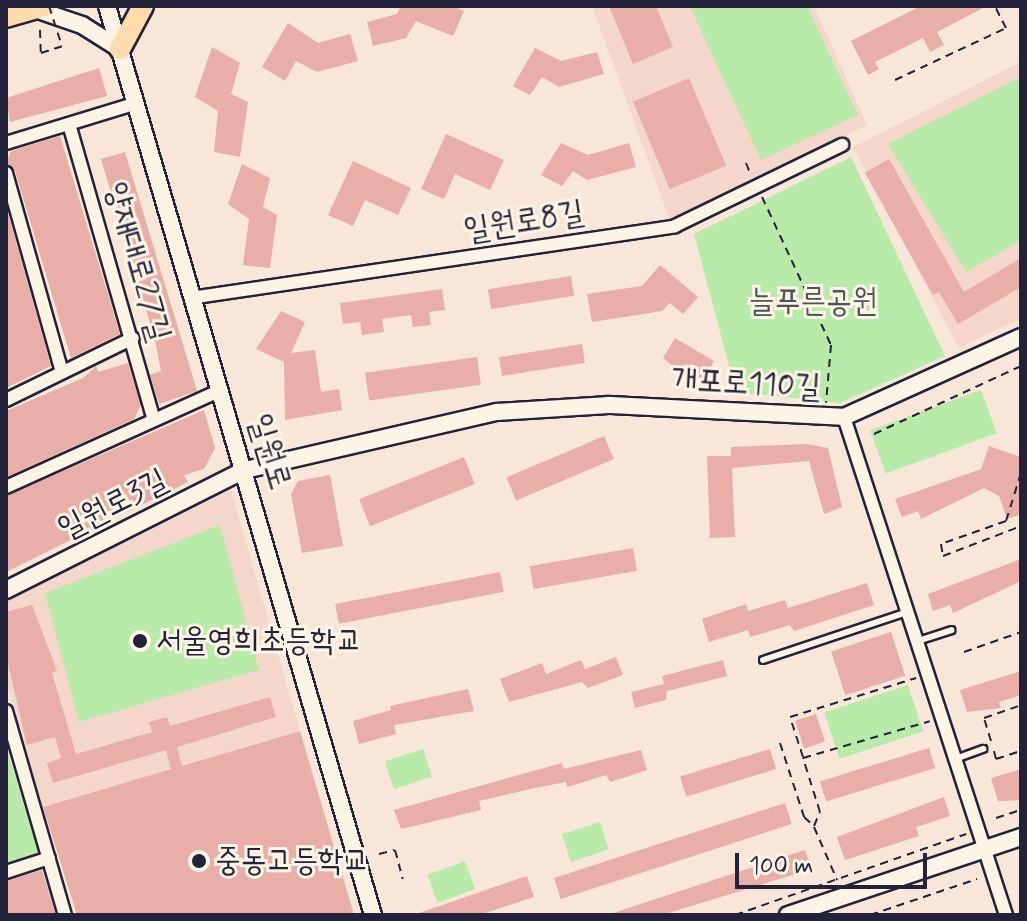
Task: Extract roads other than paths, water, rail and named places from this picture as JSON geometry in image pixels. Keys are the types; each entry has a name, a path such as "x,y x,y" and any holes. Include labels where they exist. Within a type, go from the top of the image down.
{"main road":[{"path":"120,49 143,6"},
{"path":"6,17 43,7"}],"street":[{"name":"일원로","path":"107,6 197,297 373,915"},
{"path":"43,7 82,25 120,49"},
{"path":"6,143 137,103"},
{"name":"양재대로27길","path":"69,124 153,416"},
{"name":"일원로8길","path":"197,297 675,226 842,145"},
{"path":"6,173 62,372"},
{"path":"844,417 1021,337"},
{"path":"6,400 133,338"},
{"path":"6,487 153,416 221,390"},
{"name":"개포로110길","path":"245,470 483,414 609,405 844,417 921,640 1006,915"},
{"name":"일원로3길","path":"6,590 245,470"},
{"path":"6,711 65,915"},
{"path":"788,915 1021,837"},
{"path":"6,872 49,858"}],"lane":[{"path":"763,660 911,611"},
{"path":"921,640 951,630"},
{"path":"958,758 983,749"}],"place":[{"name":"서울영희초등학교","path":"140,641"},
{"name":"중동고등학교","path":"199,861"}],"park label":[{"name":"늘푸른공원","path":"813,302"}]}
